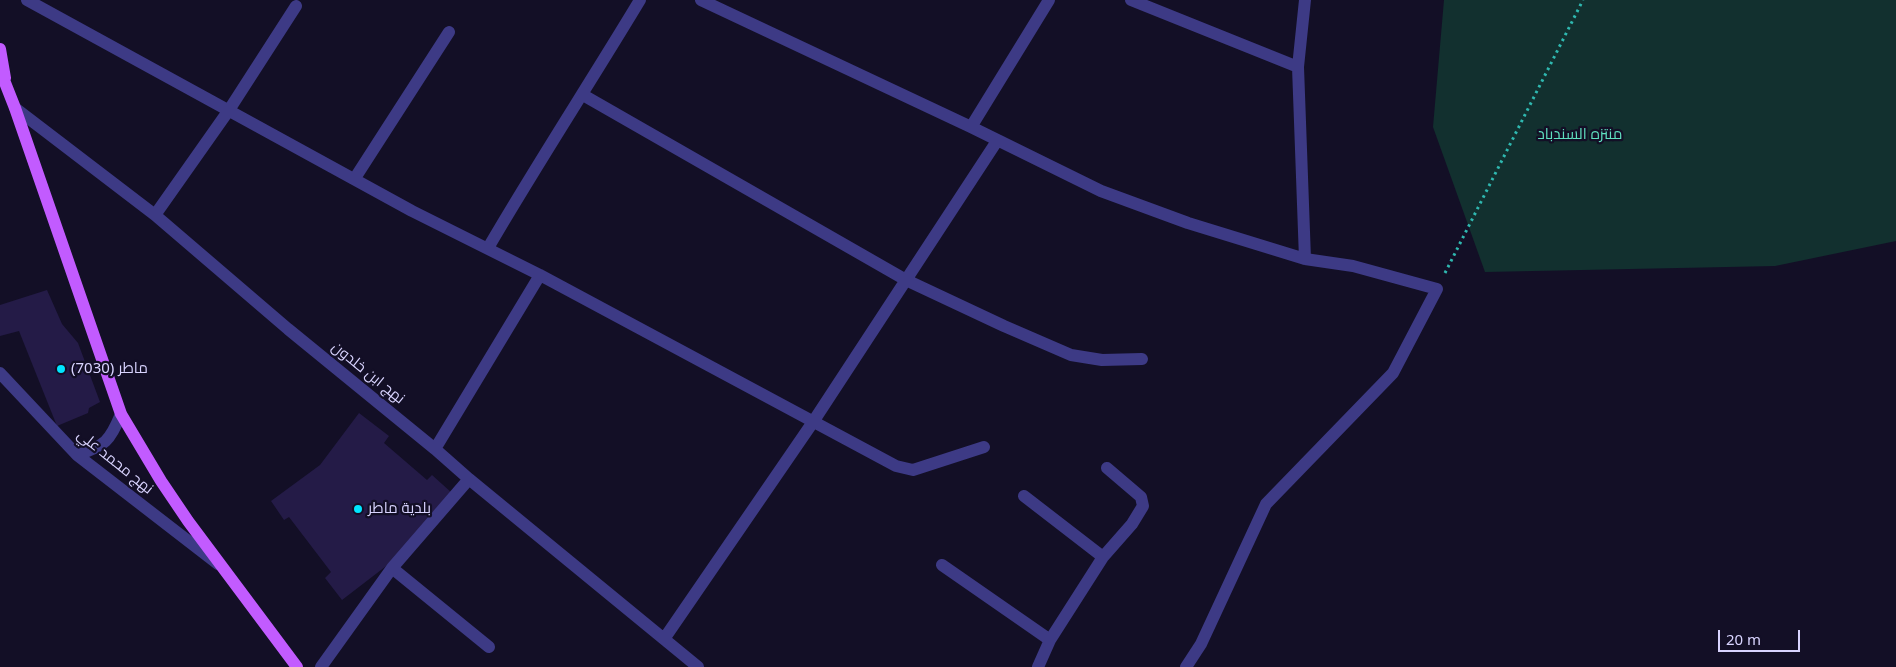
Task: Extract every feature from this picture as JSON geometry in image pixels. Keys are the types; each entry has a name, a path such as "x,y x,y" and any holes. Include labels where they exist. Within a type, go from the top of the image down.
{"main road":[{"path":"0,49 3,75 121,414 161,481 219,565 297,667"}],"street":[{"path":"27,0 355,178 412,211 540,275 813,422 907,470 928,466 984,448"},
{"path":"488,248 530,176 583,95 640,0"},
{"path":"701,0 971,127 996,141 1101,191 1188,223 1305,259 1353,266 1437,289 1393,373 1266,504 1201,644 1186,667"},
{"path":"971,127 1049,0"},
{"path":"1131,0 1298,67"},
{"path":"1305,0 1298,67 1305,259"},
{"path":"155,215 228,110 296,6"},
{"path":"355,178 449,32"},
{"path":"583,95 906,280 1071,355 1102,360 1142,359"},
{"name":"نهج ابن خلدون","path":"15,108 155,215 288,329 698,667"},
{"path":"664,638 813,422 996,141"},
{"path":"435,449 540,275"},
{"name":"نهج محمد علي","path":"0,373 77,456 219,565"},
{"path":"77,456 97,449 113,435 121,414"},
{"path":"1038,667 1050,640 1103,558 1132,524 1144,506 1141,497 1107,468"},
{"path":"320,667 392,568 469,479"},
{"path":"1024,496 1103,558"},
{"path":"942,564 1050,640"},
{"path":"392,568 489,647"}],"path":[{"path":"1437,289 1583,0"}],"green space":[{"name":"منتزه السندباد","path":"1444,0 1896,0 1896,241 1775,266 1485,272 1433,127"}],"building":[{"name":"ماطر (7030)","path":"47,290 62,324 78,343 100,402 89,408 88,413 57,426 19,331 0,336 0,305"},
{"name":"بلدية ماطر","path":"359,413 389,436 384,443 427,480 432,475 452,493 407,550 342,600 325,578 331,572 289,517 284,520 271,501 320,465"}],"place":[{"name":"ماطر (7030)","path":"61,369"},
{"name":"بلدية ماطر","path":"358,509"}]}
